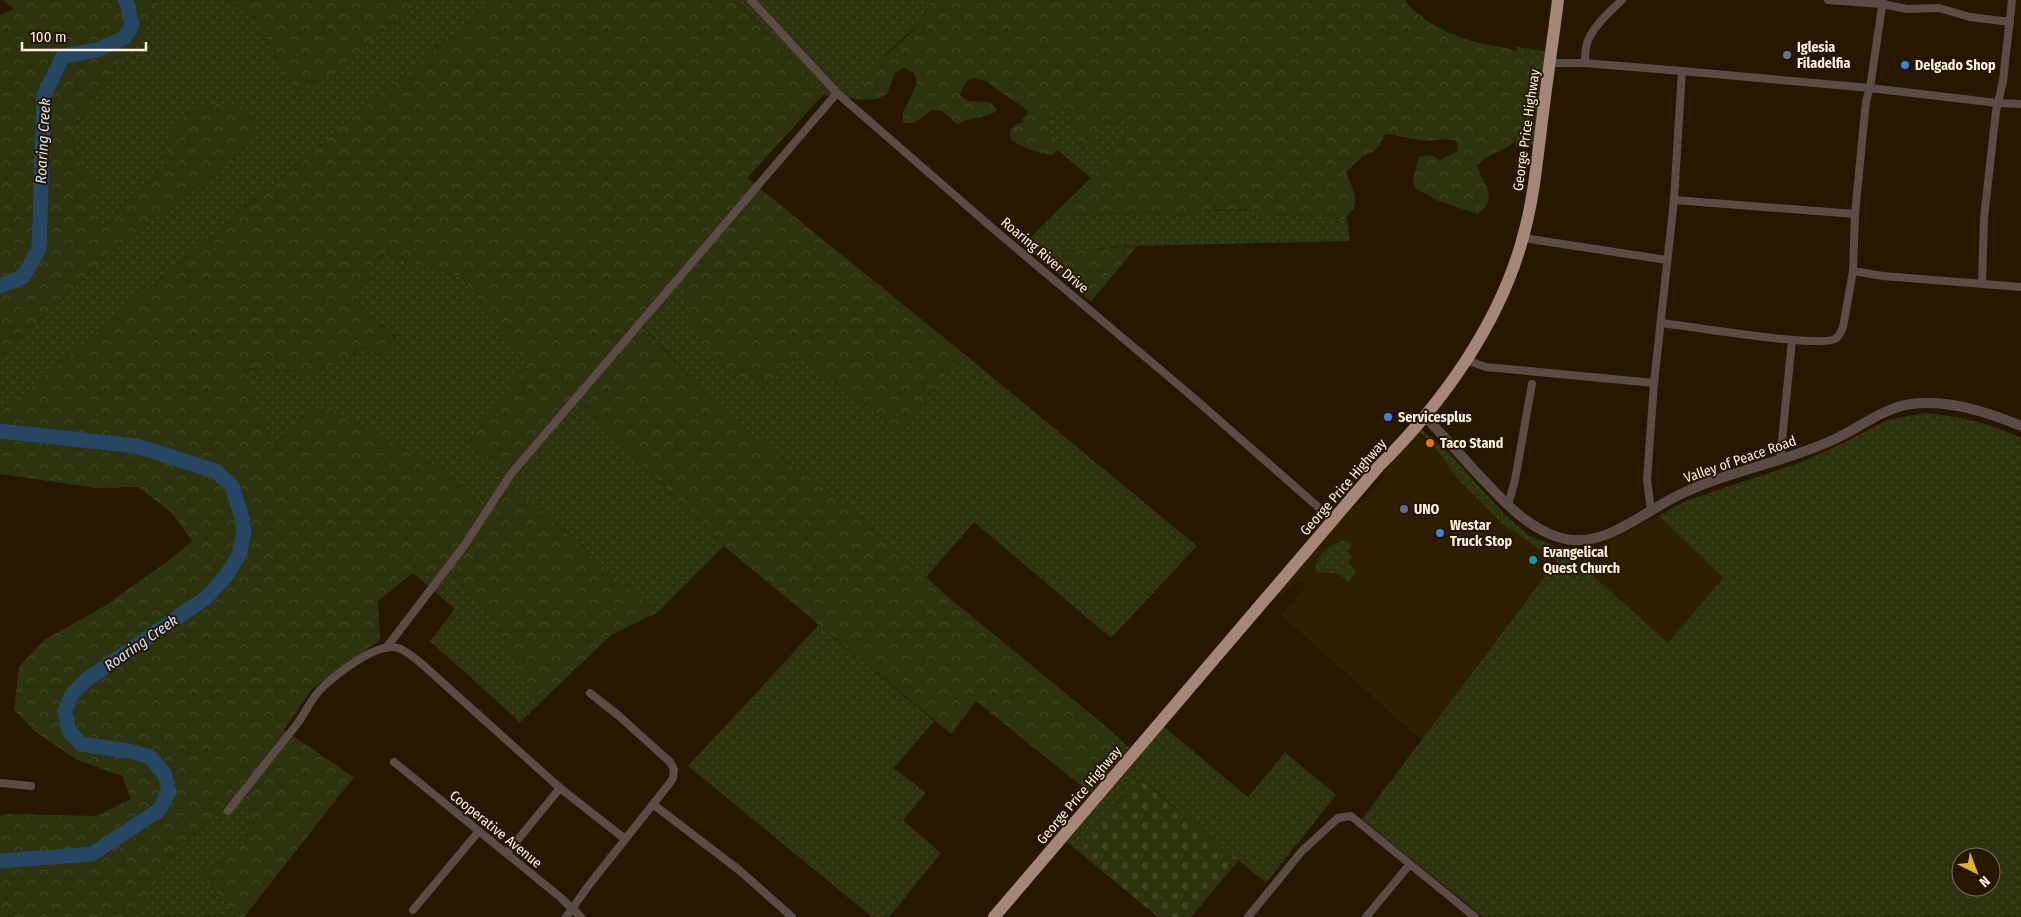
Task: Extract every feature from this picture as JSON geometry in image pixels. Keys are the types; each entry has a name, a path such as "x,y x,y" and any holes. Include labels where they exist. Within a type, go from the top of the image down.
{"highway":[{"name":"George Price Highway","path":"994,917 1424,416 1466,360 1505,288 1523,238 1535,182 1558,0"}],"street":[{"name":"Roaring River Drive","path":"751,0 837,93 990,226 1181,386 1333,520"},
{"path":"1584,63 1586,46 1596,28 1610,10 1622,0"},
{"path":"1828,0 1882,2 1907,9 1939,8 1963,16 2010,22"},
{"path":"1982,284 1984,218 1997,103 2003,81 2012,0"},
{"path":"1661,323 1792,340 1829,341 1836,339 1843,327 1853,271 1855,214 1866,101 1870,88 1882,2"},
{"path":"1550,63 1584,63 1682,71 2021,104"},
{"path":"1651,510 1647,480 1654,383 1674,200 1682,71"},
{"path":"386,648 464,546 511,474 837,93"},
{"path":"1674,200 1855,214"},
{"path":"1523,238 1667,260"},
{"path":"1853,271 1883,276 2021,287"},
{"path":"1780,460 1792,340"},
{"path":"1466,360 1486,367 1654,383"},
{"path":"1508,505 1516,480 1532,384"},
{"name":"Valley of Peace Road","path":"1424,416 1508,505 1526,520 1548,533 1569,540 1580,540 1606,534 1694,488 1829,442 1878,416 1909,404 1942,405 1976,410 2021,426"},
{"path":"228,811 296,724 319,691 334,678 369,654 394,647 404,651 422,664 560,788 625,839"},
{"path":"566,917 674,778 674,769 670,762 619,716 590,693"},
{"name":"Cooperative Avenue","path":"394,762 560,897 581,917"},
{"path":"0,783 31,786"},
{"path":"506,853 560,788"},
{"path":"654,805 739,870 792,917"},
{"path":"1252,916 1302,850 1338,818 1351,816 1475,917"},
{"path":"413,910 479,830"},
{"path":"1366,917 1410,864"}],"shaded area":[{"path":"1417,431 1430,441 1457,478 1541,550 1559,556 1421,740 1281,615 1305,588 1303,582 1293,584 1281,596 1278,593 1352,508 1370,494 1383,479 1389,463","holes":["1339,541 1347,551 1347,563 1341,575 1334,572 1323,552"]},
{"path":"1659,516 1723,578 1668,644 1564,550 1598,547"}],"green space":[{"path":"3,0 162,0 147,27 119,60 70,133 83,171 99,181 94,214 98,229 165,164 173,128 200,104 237,104 251,118 255,131 235,158 115,249 0,357 0,15 14,9"},
{"path":"162,0 228,0 252,15 286,76 297,91 326,77 423,0 493,0 0,413 0,357 115,249 235,158 173,128 166,164 98,229 94,214 99,181 83,171 70,133 119,60 147,27"},
{"path":"228,0 423,0 326,78 297,92 252,15"},
{"path":"493,0 735,0 823,95 747,178 963,353 900,431 798,355 765,388 724,368 693,326 681,276 640,324 728,418 851,509 947,596 1108,728 1113,738 1110,749 1103,761 1089,776 1083,781 1074,780 976,701 951,734 724,546 574,395 506,474 469,440 527,365 462,277 382,254 355,301 396,338 384,358 365,347 315,373 243,369 272,445 288,434 305,413 325,405 436,467 488,512 513,487 657,613 611,635 539,704 490,614 452,576 413,573 378,601 380,640 312,689 284,730 354,777 244,917 239,917 200,875 247,841 252,787 176,848 134,917 0,917 0,816 8,814 96,816 131,799 122,776 77,760 37,733 14,710 19,667 44,640 103,607 168,561 192,541 172,513 138,487 97,488 0,474 0,413"},
{"path":"735,0 931,0 920,23 886,54 860,91 864,100 823,95"},
{"path":"931,0 1406,0 1405,2 1413,10 1441,29 1462,38 1512,50 1528,57 1530,76 1526,115 1518,136 1513,143 1477,165 1489,196 1485,208 1478,214 1436,200 1415,188 1413,179 1419,157 1430,155 1440,160 1458,151 1456,141 1446,139 1420,140 1385,134 1380,145 1373,152 1363,156 1346,172 1354,193 1355,204 1353,210 1341,221 1240,210 1209,211 1176,217 1164,212 1053,215 1091,178 1134,119 1104,128 1095,133 1092,145 1081,146 1064,106 1054,108 1049,124 1051,132 1060,146 1054,155 1031,150 1011,140 1010,129 1019,123 1030,121 1028,111 990,84 978,79 968,80 960,95 968,101 990,102 998,110 958,125 942,111 932,110 914,123 903,123 903,113 917,83 914,73 904,68 895,73 887,94 877,99 864,100 860,91 871,71 919,24"},
{"path":"1517,47 1545,51 1533,145 1516,147"},
{"path":"1053,80 1153,95 1091,178 1022,120"},
{"path":"1345,208 1350,241 1137,246 1033,253 1023,245 1053,215"},
{"path":"1137,246 1091,302 1033,253"},
{"path":"382,254 462,277 527,365 469,440 506,473 574,395 724,546 657,613 513,487 488,512 436,467 386,439 305,413 288,434 272,445 243,369 315,373 365,347 383,358 396,337 354,301"},
{"path":"681,275 798,355 900,431 963,353 1197,546 1111,638 974,522 926,578 851,509 728,418 640,323"},
{"path":"1925,413 1962,418 1986,424 2021,438 2021,917 1483,917 1362,819 1559,557 1541,550 1503,524 1457,478 1430,441 1417,431 1420,428 1451,455 1504,514 1530,536 1564,550 1668,643 1723,578 1659,516 1685,501 1802,462 1887,420"},
{"path":"1346,540 1352,545 1347,551 1353,557 1348,563 1357,572 1348,582 1339,575 1316,571 1316,565 1321,555 1335,544"},
{"path":"413,573 452,576 490,614 539,704 520,722 430,641 455,609"},
{"path":"819,625 934,721 894,768 926,793 903,820 941,853 889,917 872,917 688,766"},
{"path":"1164,727 1248,797 1285,752 1336,795 1266,883 1141,779 1079,852 1067,842"},
{"path":"1108,728 1129,748 1091,793 1074,780 1080,781 1113,737"},
{"path":"1140,779 1239,860 1191,917 1158,917 1079,852"},
{"path":"252,787 247,841 200,875 239,917 134,917 176,848"}],"waterway":[{"name":"Roaring Creek","path":"0,286 23,277 39,249 44,95 63,56 97,50 124,38 132,25 125,0"},
{"name":"Roaring Creek","path":"0,431 137,446 215,471 232,486 242,518 244,533 239,555 226,576 207,597 86,680 72,694 65,711 69,731 81,744 129,751 150,757 164,773 169,791 159,810 92,854 0,861"}],"place":[{"name":"Iglesia Filadelfia","path":"1787,55"},
{"name":"Delgado Shop","path":"1905,65"},
{"name":"Servicesplus","path":"1388,417"},
{"name":"Taco Stand","path":"1430,443"},
{"name":"UNO","path":"1404,509"},
{"name":"Westar Truck Stop","path":"1440,533"},
{"name":"Evangelical Quest Church","path":"1533,560"}]}
